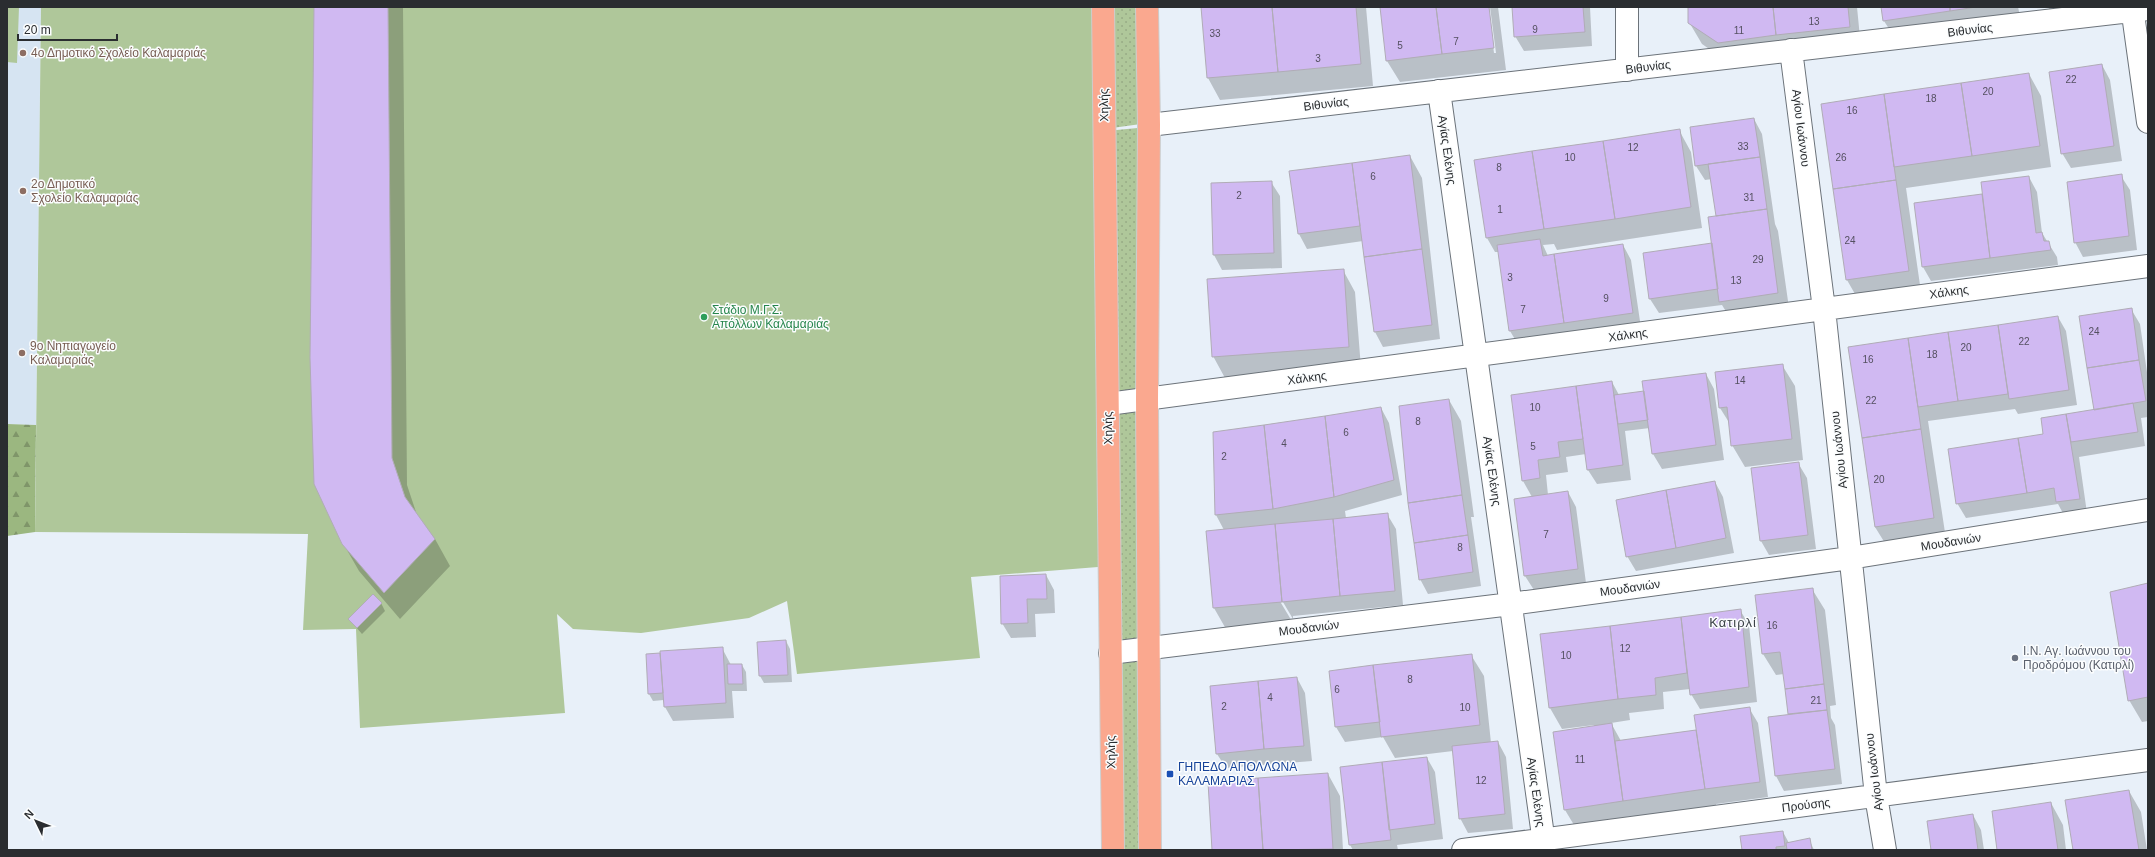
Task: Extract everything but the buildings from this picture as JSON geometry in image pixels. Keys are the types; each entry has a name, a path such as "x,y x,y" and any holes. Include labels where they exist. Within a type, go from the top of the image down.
{"main road":[{"name":"Χηλής","path":"1103,7 1113,850"},
{"path":"1147,7 1149,125 1147,399 1150,850"}],"street":[{"path":"1627,7 1627,70"},
{"name":"Βιθυνίας","path":"1149,125 2137,9"},
{"path":"2137,9 2148,122"},
{"name":"Αγίου Ιωάννου","path":"1791,50 1824,309 1876,796 1884,850"},
{"name":"Αγίας Ελένης","path":"1439,91 1544,845"},
{"name":"Χάλκης","path":"1108,404 2148,266"},
{"name":"Μουδανιών","path":"1110,653 1510,604 1850,558 2148,510"},
{"name":"Προύσης","path":"1463,850 1544,845 1876,796 2148,760"}],"shaded area":[{"path":"7,7 41,7 36,425 7,424"}],"green space":[{"path":"7,7 19,7 17,63 7,62"},
{"name":"Στάδιο Μ.Γ.Σ. Απόλλων Καλαμαριάς","path":"41,7 1098,7 1098,567 971,577 980,658 797,674 787,601 749,618 641,633 573,629 557,614 565,713 360,728 356,629 303,630 308,534 35,532"},
{"path":"1104,7 1146,7 1148,123 1105,129"},
{"path":"1148,127 1143,397 1110,401 1106,131"},
{"path":"1145,402 1148,647 1112,650 1109,406"},
{"path":"7,424 36,425 35,532 7,536"},
{"path":"1149,650 1157,850 1105,850 1112,654"}],"place":[{"name":"4ο Δημοτικό Σχολείο Καλαμαριάς","path":"23,53"},
{"name":"2ο Δημοτικό Σχολείο Καλαμαριάς","path":"23,191"},
{"name":"Στάδιο Μ.Γ.Σ. Απόλλων Καλαμαριάς","path":"704,317"},
{"name":"9ο Νηπιαγωγείο Καλαμαριάς","path":"22,353"},
{"name":"Ι.Ν. Αγ. Ιωάννου του Προδρόμου (Κατιρλί)","path":"2015,658"},
{"name":"ΓΗΠΕΔΟ ΑΠΟΛΛΩΝΑ ΚΑΛΑΜΑΡΙΑΣ","path":"1170,774"}],"district":[{"name":"Κατιρλί","path":"1733,622"}]}
